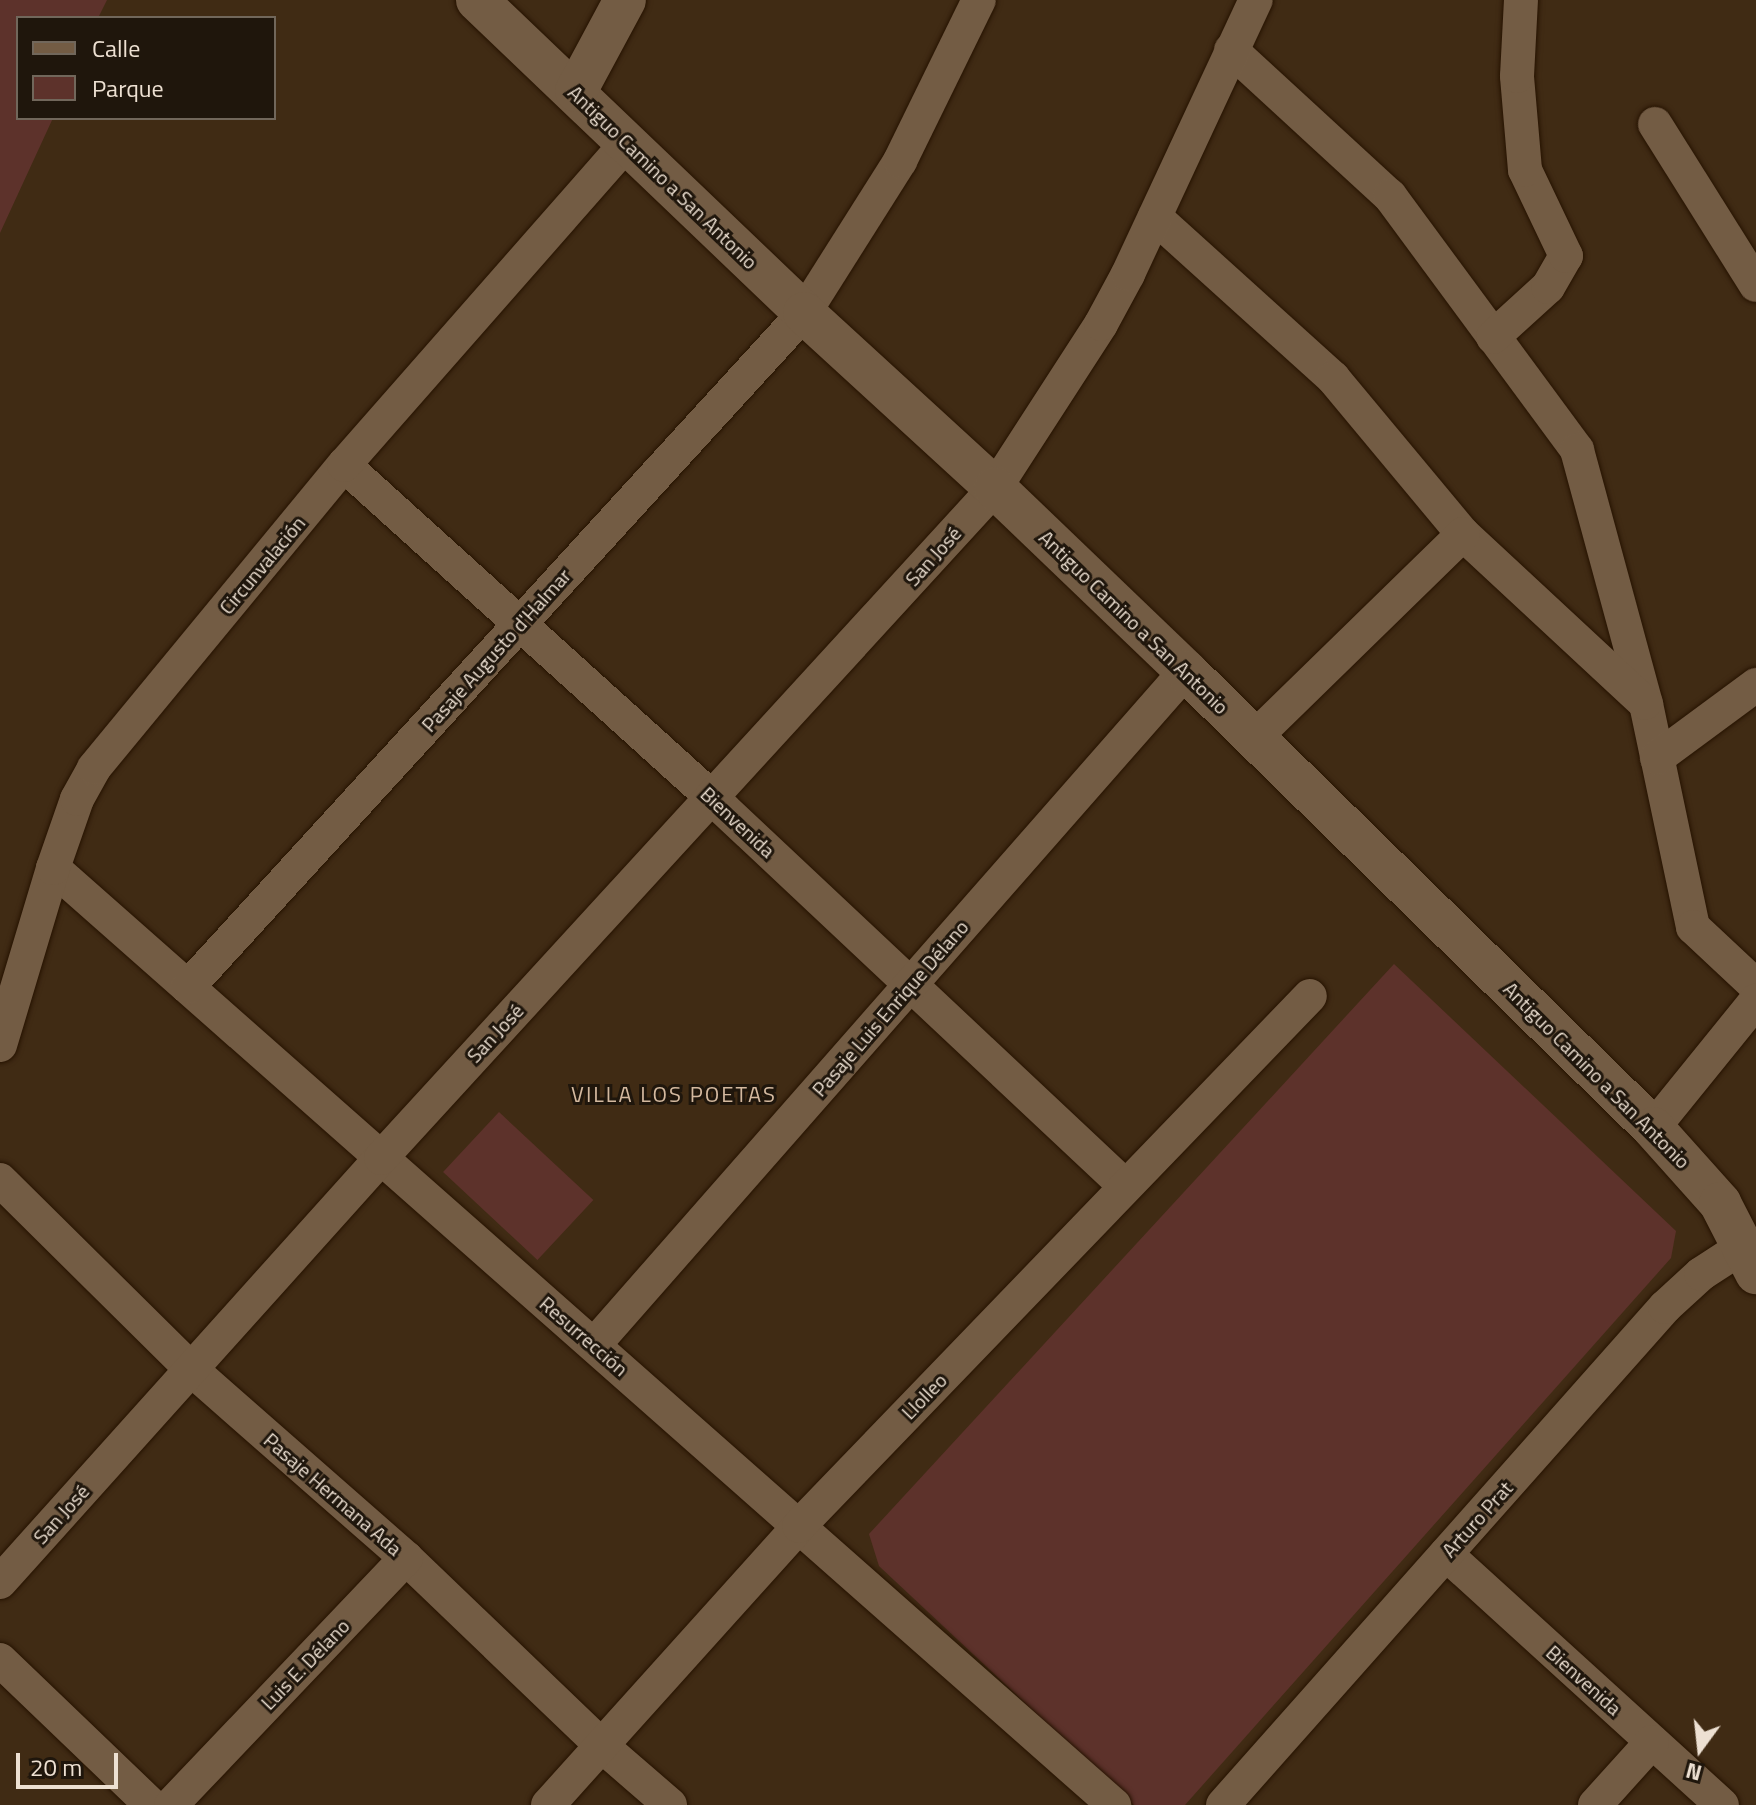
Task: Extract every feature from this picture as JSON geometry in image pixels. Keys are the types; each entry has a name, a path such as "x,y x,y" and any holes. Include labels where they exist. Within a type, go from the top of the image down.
{"street":[{"name":"Antiguo Camino a San Antonio","path":"477,0 576,91 804,313 995,488 1186,671 1653,1128 1720,1203 1752,1255"},
{"path":"576,91 625,0"},
{"name":"Pasaje Augusto d'Halmar","path":"188,987 804,313 900,161 979,0"},
{"name":"San José","path":"0,1582 381,1158 995,488 1101,324 1155,217 1256,0"},
{"path":"1493,337 1548,287 1566,256 1525,170 1517,76 1521,0"},
{"path":"1231,50 1390,196 1577,450 1646,704 1693,927 1756,986"},
{"path":"1655,124 1756,285"},
{"name":"Circunvalación","path":"0,1045 53,868 77,799 94,768 344,465 627,143"},
{"path":"1155,217 1333,378 1463,534 1646,704"},
{"name":"Bienvenida","path":"344,465 712,798 1125,1186"},
{"path":"1254,738 1463,534"},
{"name":"Pasaje Luis Enrique Délano","path":"594,1345 1186,671"},
{"path":"1657,758 1756,685"},
{"name":"Resurrección","path":"53,868 1114,1805"},
{"name":"Llolleo","path":"548,1805 799,1526 1310,996"},
{"path":"1653,1128 1756,1001"},
{"name":"Pasaje Hermana Ada","path":"0,1180 192,1370 406,1558 602,1746 670,1805"},
{"name":"Arturo Prat","path":"1223,1805 1665,1307 1701,1274 1752,1255"},
{"name":"Bienvenida","path":"1446,1554 1722,1805"},
{"name":"Luis E. Délano","path":"171,1805 406,1558"},
{"path":"0,1660 151,1805"},
{"path":"1595,1805 1652,1742"}],"green space":[{"path":"0,0 107,0 99,16 16,16 16,120 52,120 0,233"},
{"path":"1394,964 1676,1231 1671,1258 1185,1805 1134,1805 879,1566 869,1534"},
{"path":"499,1112 593,1200 537,1260 443,1172"}],"district":[{"name":"VILLA LOS POETAS","path":"674,1095"}]}
